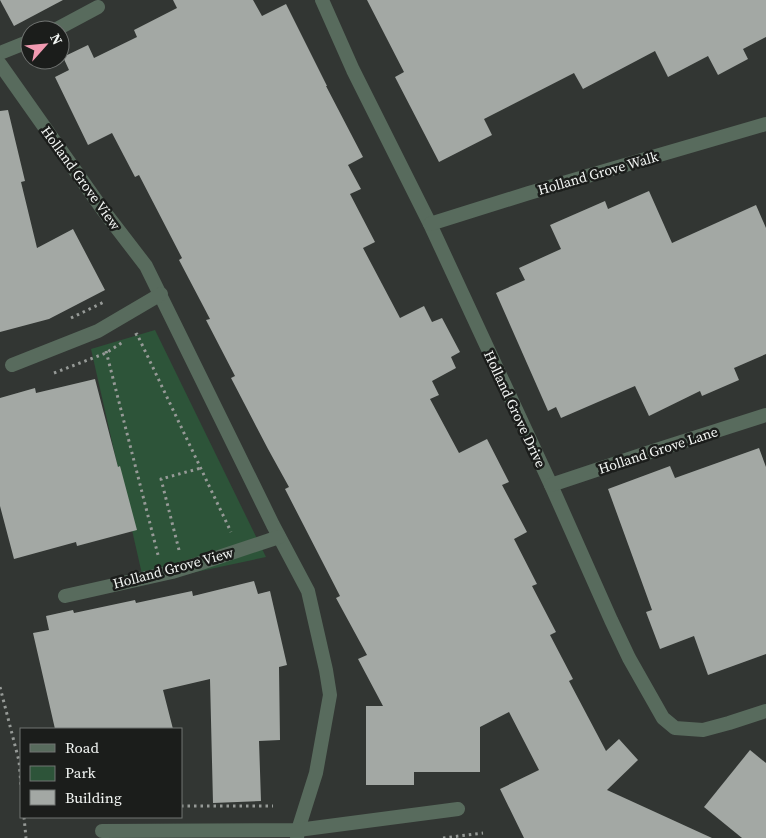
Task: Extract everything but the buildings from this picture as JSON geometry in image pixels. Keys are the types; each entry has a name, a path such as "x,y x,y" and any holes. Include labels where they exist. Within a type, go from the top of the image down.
{"street":[{"name":"Holland Grove Drive","path":"322,0 352,70 430,224 551,485 614,628 663,718 675,728 703,730 766,711"},
{"path":"70,22 98,7"},
{"path":"0,53 20,45"},
{"name":"Holland Grove View","path":"0,64 103,210 146,266 279,537 308,590 330,695 316,773 298,834"},
{"name":"Holland Grove Walk","path":"430,224 766,124"},
{"path":"12,365 98,331 161,294"},
{"name":"Holland Grove Lane","path":"551,485 766,415"},
{"name":"Holland Grove View","path":"65,596 172,572 279,537"},
{"path":"102,831 298,834 458,809"}],"path":[{"path":"98,331 106,352 158,555"},
{"path":"47,375 106,352 137,334 232,535"},
{"path":"172,552 179,550 161,479 201,468"},
{"path":"149,558 165,554"},
{"path":"0,688 19,761 20,772"},
{"path":"182,806 273,806"},
{"path":"24,818 26,838"},
{"path":"443,838 482,833"}],"green space":[{"path":"155,330 266,557 144,583 91,349"}]}
